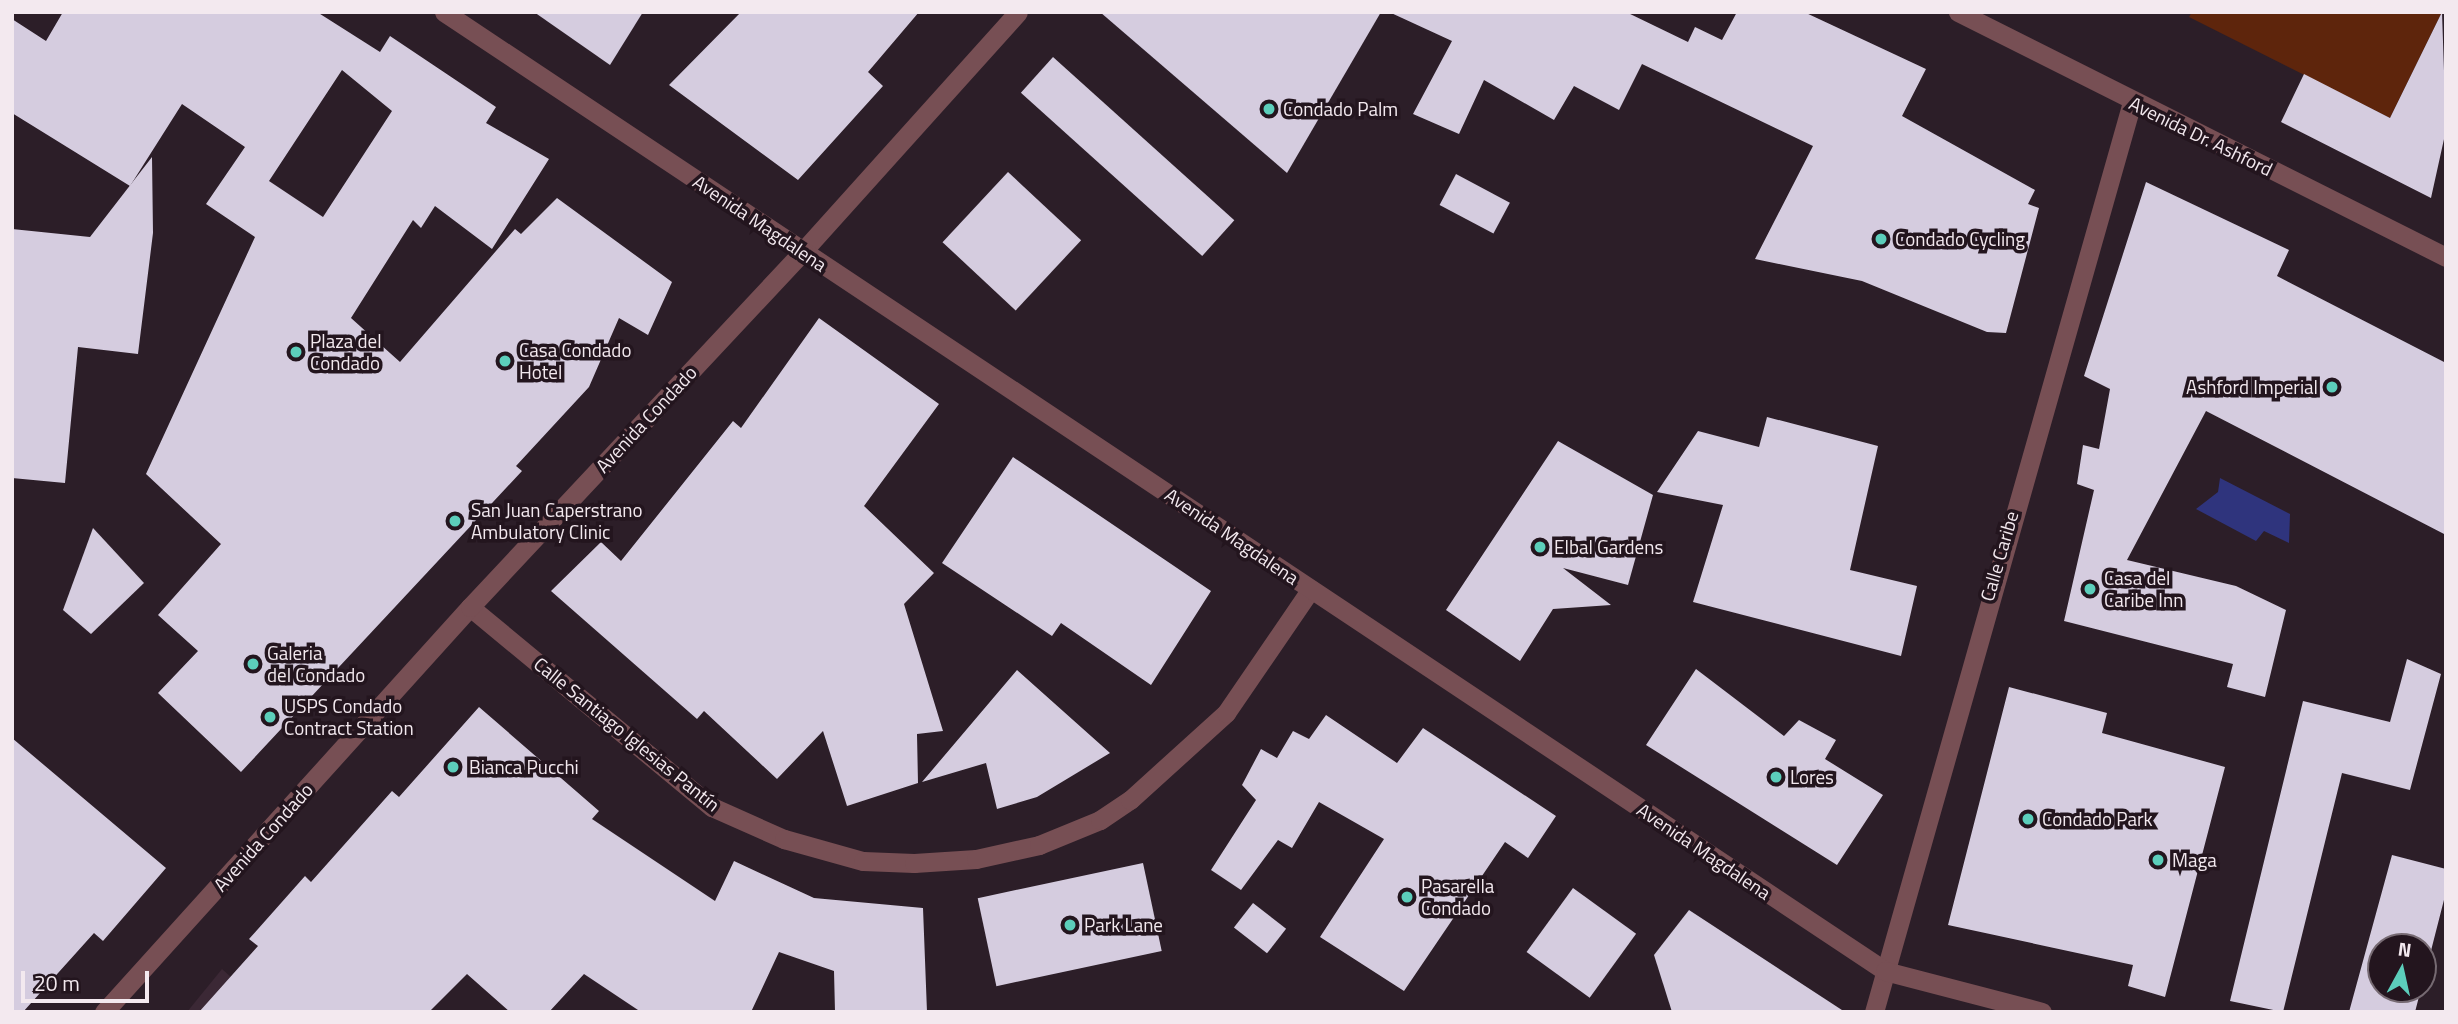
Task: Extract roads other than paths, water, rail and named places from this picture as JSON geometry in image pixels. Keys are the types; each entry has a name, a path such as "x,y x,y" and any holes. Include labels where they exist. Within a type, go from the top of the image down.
{"street":[{"name":"Avenida Magdalena","path":"444,12 1885,971 2042,1012"},
{"name":"Avenida Condado","path":"104,1012 470,607 803,251 1018,12"},
{"name":"Avenida Dr. Ashford","path":"1958,12 2132,102 2446,257"},
{"name":"Calle Caribe","path":"1874,1012 2132,102"},
{"name":"Calle Santiago Iglesias Pantín","path":"470,607 712,807 810,846 863,861 914,863 976,859 1039,845 1100,820 1130,800 1226,713 1311,589"}],"place":[{"name":"Condado Palm","path":"1269,109"},
{"name":"Condado Cycling","path":"1881,239"},
{"name":"Plaza del Condado","path":"296,352"},
{"name":"Casa Condado Hotel","path":"505,361"},
{"name":"Ashford Imperial","path":"2332,387"},
{"name":"San Juan Caperstrano Ambulatory Clinic","path":"455,521"},
{"name":"Elbal Gardens","path":"1540,547"},
{"name":"Casa del Caribe Inn","path":"2090,589"},
{"name":"Galeria del Condado","path":"253,664"},
{"name":"USPS Condado Contract Station","path":"270,717"},
{"name":"Bianca Pucchi","path":"453,767"},
{"name":"Lores","path":"1776,777"},
{"name":"Condado Park","path":"2028,819"},
{"name":"Maga","path":"2158,860"},
{"name":"Pasarella Condado","path":"1407,897"},
{"name":"Park Lane","path":"1070,925"}]}
